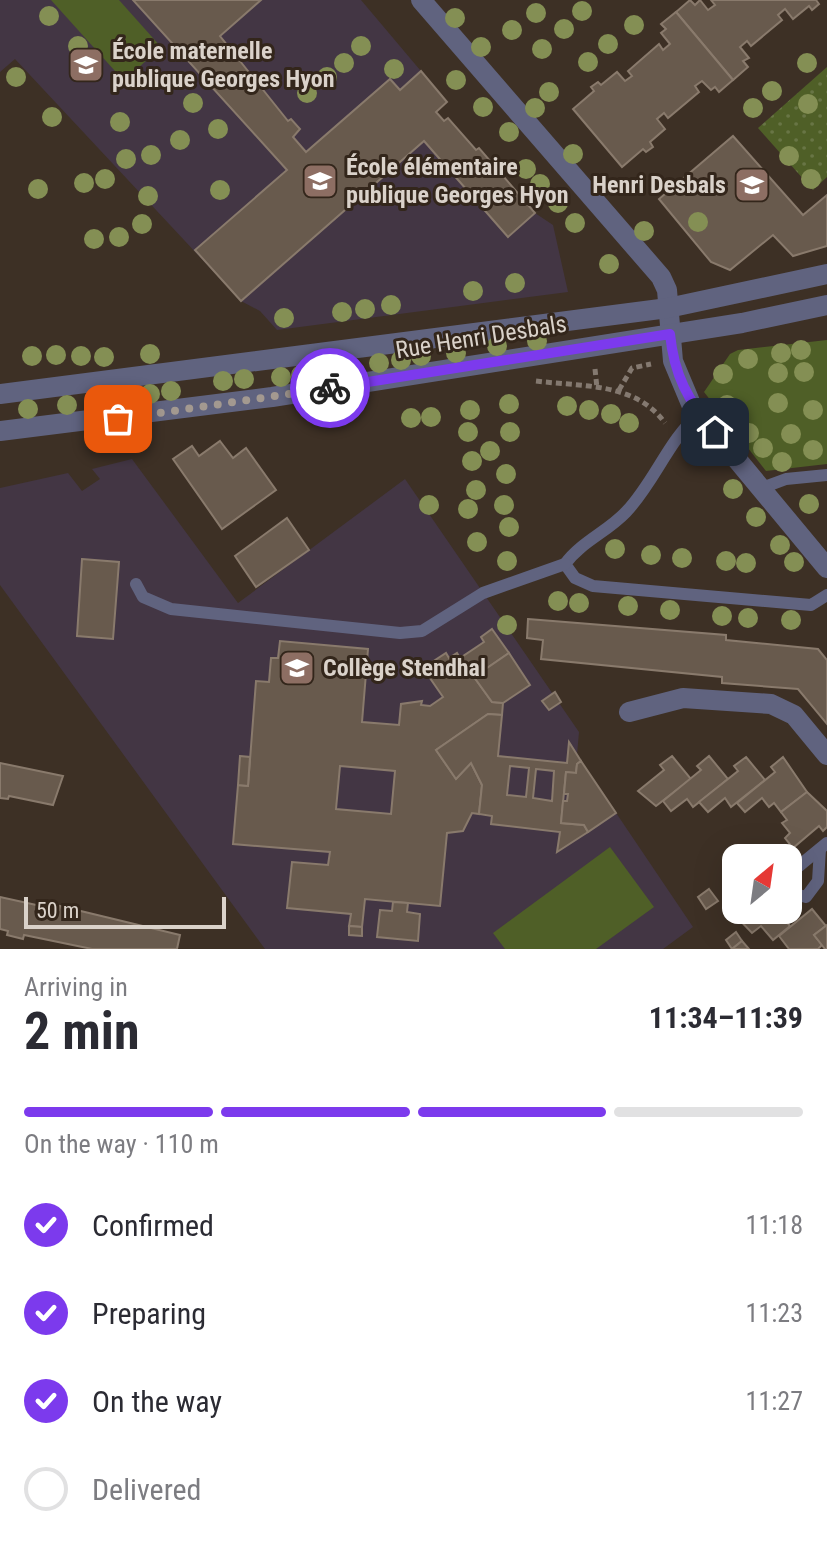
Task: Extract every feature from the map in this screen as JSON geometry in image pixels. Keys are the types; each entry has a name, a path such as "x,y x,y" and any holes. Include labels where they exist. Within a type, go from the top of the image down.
{"street":[{"path":"421,0 661,277 667,290 676,374 699,414 827,568"},
{"name":"Rue Henri Desbals","path":"0,431 272,397 669,321 827,274"},
{"name":"Rue Henri Desbals","path":"0,394 827,305"},
{"path":"629,712 683,698 771,704 794,715 827,755"}],"lane":[{"path":"136,584 143,597 171,609 400,633 422,631 483,593 565,564 572,554 623,515 651,484 678,440 699,414"},
{"path":"762,488 786,479 827,475"},
{"path":"565,564 575,578 593,586 811,605 827,595"},
{"path":"802,863 823,846"},
{"path":"802,896 806,897 818,881 823,846"}],"path":[{"path":"531,380 619,390 636,396 654,408 678,440"}],"shaded area":[{"name":"École élémentaire publique Georges Hyon","path":"0,0 361,0 447,102 436,113 444,121 448,118 535,213 553,225 568,292 277,330 260,311 241,301 15,59 0,72"},
{"name":"Collège Stendhal","path":"132,459 238,603 405,479 579,732 577,755 693,927 663,949 265,949 0,585 0,488 68,473 82,491 100,479 92,469"}],"green space":[{"path":"51,0 119,0 161,47 124,81"},
{"path":"827,67 827,177 813,190 758,128"},
{"path":"827,340 827,464 766,471 704,392 730,354 738,350"},
{"path":"610,847 654,907 596,949 505,949 493,933"}],"building":[{"path":"133,0 261,0 220,36 288,121 291,119 300,129 293,137 306,152 390,79 400,90 421,71 447,102 436,112 444,121 448,118 476,150 479,148 535,213 508,237 424,141 241,301 195,250 287,170"},
{"path":"690,0 695,5 700,0 708,10 715,5 711,0 816,0 819,4 812,10 809,6 793,19 785,9 778,15 782,20 751,46 747,41 740,47 749,58 743,61 748,67 733,80 676,12"},
{"path":"676,12 733,80 719,92 715,87 711,90 702,81 695,86 699,92 668,118 664,113 657,119 665,129 650,142 653,147 646,152 643,149 622,167 573,109 594,91 591,87 598,82 601,85 617,72 625,81 632,76 628,71 659,44 663,50 670,44 661,33 666,29 661,24"},
{"path":"733,136 803,215 827,195 827,246 793,256 773,235 730,270 711,262 659,199"},
{"path":"220,441 233,458 246,448 276,490 222,529 173,459 192,446 199,456"},
{"path":"287,518 309,550 256,587 235,556"},
{"path":"82,559 119,562 113,639 77,636"},
{"path":"528,619 726,635 726,640 818,649 827,660 827,724 798,689 722,683 722,677 541,659 543,640 527,638"},
{"path":"492,629 509,653 474,677 492,702 503,703 502,715 488,714 436,750 456,779 471,763 482,785 479,814 472,813 463,831 447,833 440,906 365,899 362,927 349,926 351,914 287,908 292,862 328,865 330,852 233,844 238,785 248,786 256,681 269,682 271,658 278,658 280,641 368,649 362,722 399,725 401,704 422,701 421,705 430,706 443,697 423,668 446,653 449,658 457,653 460,658 484,642 481,637","holes":["340,766 395,771 391,814 336,809"]},
{"path":"509,653 530,685 503,703 492,702 474,677"},
{"path":"555,692 561,702 549,710 542,701"},
{"path":"488,714 502,715 498,756 567,763 569,742 581,761 577,764 576,773 566,772 561,823 584,825 588,832 557,852 560,832 491,824 492,816 479,814 482,785 471,763 456,779 436,750","holes":["510,766 529,768 526,797 507,795","536,769 554,771 552,801 533,798"]},
{"path":"240,756 250,757 248,786 238,785"},
{"path":"672,756 691,779 656,806 638,791 664,770 660,765"},
{"path":"709,756 728,779 693,807 687,799 671,811 663,801 701,770 697,766"},
{"path":"746,757 765,780 731,807 725,798 708,812 699,802 738,771 734,766"},
{"path":"783,757 807,792 781,812 774,803 769,807 762,798 745,812 737,803 775,772 771,767"},
{"path":"581,761 616,813 588,832 584,825 561,823 563,801 567,801 568,794 564,794 566,772 576,773 577,764"},
{"path":"0,763 63,776 53,805 9,796 8,799 0,798"},
{"path":"807,792 827,811 827,827 823,831 819,826 798,844 790,844 785,838 790,833 782,823 787,820 781,812"},
{"path":"709,889 718,901 706,909 698,897"},
{"path":"0,897 59,910 60,906 180,935 177,949 92,949 24,935 23,939 7,935 8,931 0,929"},
{"path":"393,902 408,903 407,912 420,914 418,941 377,937 380,910 392,911"},
{"path":"812,909 826,926 814,935 822,945 818,949 789,949 779,936 794,924 802,924 802,917"},
{"path":"743,924 790,926 773,940 761,926 752,933"},
{"path":"827,925 827,949 825,949 814,935"},
{"path":"349,926 362,927 362,936 349,935"},
{"path":"736,932 742,941 732,949 726,940"},
{"path":"742,941 749,949 732,949"}],"way so far":[{"path":"118,419 330,388"}],"place":[{"name":"École maternelle publique Georges Hyon","path":"86,65"},
{"name":"École élémentaire publique Georges Hyon","path":"320,181"},
{"name":"Henri Desbals","path":"752,185"},
{"name":"Collège Stendhal","path":"297,668"}],"route":[{"path":"330,388 670,334 676,374 691,404 715,432"}]}
